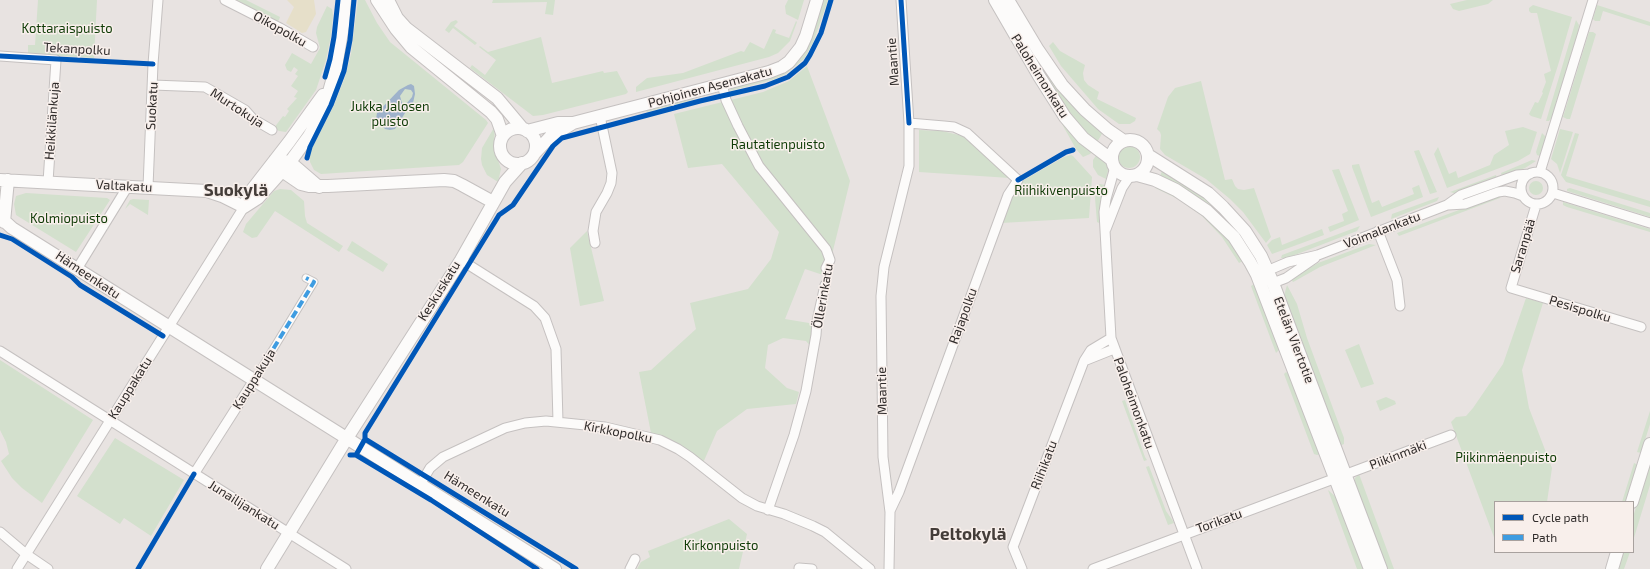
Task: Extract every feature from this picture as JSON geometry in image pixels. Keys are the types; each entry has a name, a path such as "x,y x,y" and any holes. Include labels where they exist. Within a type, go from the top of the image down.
{"street":[{"name":"Suokatu","path":"148,187 153,64 158,0"},
{"name":"Oikopolku","path":"225,0 314,47"},
{"name":"Kauppakatu","path":"290,162 309,136 325,106 336,67 346,0"},
{"path":"377,0 393,26 411,47 491,112 497,119 503,136 501,146 505,182"},
{"path":"388,0 398,18 406,28 497,98 534,139 536,144 534,154 531,158 522,163 512,162 503,156"},
{"name":"Pohjoinen Asemakatu","path":"525,130 600,116 769,72 789,62 801,47 817,0"},
{"name":"Maantie","path":"889,569 890,512 883,457 881,296 884,267 909,166 909,123 901,0"},
{"name":"Paloheimonkatu","path":"995,0 1064,117 1083,138 1114,164 1104,212 1111,338 1197,569"},
{"name":"Paloheimonkatu","path":"1008,0 1038,50 1062,85 1085,110 1108,130 1124,140"},
{"path":"1540,172 1593,0"},
{"name":"Tekanpolku","path":"0,56 56,60"},
{"name":"Heikkilänkuja","path":"48,182 56,60"},
{"name":"Kauppakatu","path":"17,569 244,207 251,191 279,165 331,82"},
{"name":"Öllerinkatu","path":"722,84 726,100 759,166 826,249 830,260 826,268"},
{"name":"Murtokuja","path":"153,85 205,87 245,110 253,119 272,130"},
{"path":"596,243 594,231 596,212 607,193 611,183 612,173 600,116"},
{"name":"Pohjoinen Asemakatu","path":"534,154 550,137 573,122"},
{"name":"Rajapolku","path":"890,512 899,492 1008,195 1018,180 967,133 944,126 909,123"},
{"path":"503,136 512,129 525,130"},
{"path":"1131,139 1138,141 1146,148 1148,155 1148,162 1145,168 1133,175 1123,174 1114,164 1113,153 1116,147 1124,140 1131,139"},
{"name":"Etelän Viertotie","path":"1148,155 1208,193 1223,207 1253,243 1262,273 1340,476 1381,569"},
{"path":"279,165 290,162 319,186"},
{"name":"Keskuskatu","path":"266,569 347,438 461,260 505,182 522,163"},
{"path":"279,165 301,184 319,186 444,180 454,181 493,202"},
{"path":"1540,172 1548,176 1554,187 1553,193 1548,201 1536,205 1527,201 1521,190 1524,178 1530,174 1540,172"},
{"name":"Voimalankatu","path":"1262,273 1288,262 1318,256 1447,205 1461,195 1518,175 1530,174"},
{"name":"Paloheimonkatu","path":"1106,230 1122,188 1133,175"},
{"name":"Etelän Viertotie","path":"1133,175 1155,180 1176,190 1207,211 1234,237 1262,273 1273,283 1340,476 1370,569"},
{"name":"Valtakatu","path":"4,180 207,191 222,196 244,207"},
{"name":"Hämeenkatu","path":"4,180 1,223 169,326 555,569"},
{"path":"77,269 128,186"},
{"name":"Voimalankatu","path":"1447,205 1465,204 1498,192 1505,191 1523,196"},
{"path":"1553,193 1650,223"},
{"name":"Saranpää","path":"1511,288 1536,205"},
{"path":"1378,231 1397,280 1400,306"},
{"name":"Voimalankatu","path":"1273,283 1286,278 1318,256"},
{"path":"461,260 534,306 545,318 556,349 558,422"},
{"name":"Kauppakuja","path":"261,369 314,282 306,278"},
{"name":"Öllerinkatu","path":"768,510 794,435 806,391 817,321 825,285"},
{"name":"Pesispolku","path":"1511,288 1641,327"},
{"name":"Riihikatu","path":"1022,569 1013,547 1084,361 1090,350 1111,338"},
{"path":"1084,361 1114,349"},
{"name":"Junailijankatu","path":"0,351 346,569"},
{"name":"Kauppakuja","path":"194,474 254,380"},
{"name":"Kirkkopolku","path":"420,485 430,468 443,457 505,428 546,421 605,427 660,440 690,457 742,498 757,506 798,520 825,532 870,569"},
{"name":"Piikinmäki","path":"1340,476 1451,435"},
{"path":"1632,501 1650,444"},
{"name":"Torikatu","path":"1093,569 1340,476"},
{"path":"0,532 26,554 48,569"},
{"path":"1612,569 1617,553"},
{"path":"630,569 635,560"},
{"path":"799,569 812,569"}],"green space":[{"name":"Kottaraispuisto","path":"38,0 97,0 94,58 28,54 28,45 35,45"},
{"path":"237,0 246,0 280,17 279,20 277,22"},
{"name":"Jukka Jalosen puisto","path":"358,0 365,0 377,23 390,42 488,123 463,162 459,165 321,174 314,170 310,162 310,152 334,105 345,77 351,54"},
{"path":"493,0 555,0 553,15 545,14 547,2 492,3"},
{"path":"788,0 804,0 798,20 786,14 785,6"},
{"path":"824,0 828,0 813,43 804,59 786,74 775,79 730,91 732,87 791,67 796,63 810,42"},
{"path":"999,0 1005,0 1103,132 1096,144 1080,130"},
{"path":"1467,0 1493,0 1488,4 1459,11 1453,9 1450,4"},
{"path":"1533,5 1572,17 1541,119 1529,114 1535,102 1538,103 1543,93 1542,92 1546,82 1544,74 1551,71 1537,13 1531,13 1529,11 1529,8"},
{"path":"1597,5 1650,22 1650,26 1603,11 1600,21 1595,21 1593,19"},
{"path":"327,6 332,9 333,15 331,36 326,60 316,90 286,132 279,131 274,128 289,111 287,109 297,98 294,97 298,91 291,86 298,76 295,74 298,70 294,67 291,72 287,70 285,65 292,53 311,64 320,48 316,33 317,27"},
{"path":"456,20 458,22 454,26 477,43 475,45 453,28 449,33 445,30 451,22"},
{"path":"1576,20 1579,25 1578,32 1552,117 1549,121 1546,121"},
{"path":"796,21 797,22 790,41 778,53 769,57 636,92 636,87 647,78 683,73 741,51 744,52 750,42 764,49 773,29 776,30 775,33 789,38"},
{"path":"1589,32 1596,34 1570,119 1567,119 1563,117"},
{"path":"541,37 552,83 603,71 604,73 617,71 628,92 626,94 543,115 533,116 470,68 472,65 485,75 496,60 479,47 480,46 488,52"},
{"path":"1053,42 1060,51 1085,65 1083,73 1084,80 1088,85 1099,92 1097,99 1136,118 1135,121 1130,124 1119,124 1098,109 1061,66 1049,46"},
{"name":"Rautatienpuisto","path":"807,66 850,181 828,271 823,275 805,269 785,319 815,324 811,347 806,341 783,338 768,345 765,368 787,388 799,392 796,404 747,409 717,431 703,463 677,443 651,433 639,372 651,370 696,329 690,303 748,289 771,259 779,232 722,164 688,168 674,114 763,92 789,81"},
{"path":"1201,81 1225,180 1232,179 1238,189 1244,190 1254,188 1271,237 1266,243 1243,212 1230,199 1206,179 1165,155 1160,149 1161,135 1157,129 1168,97 1175,88"},
{"path":"696,96 693,100 647,112 645,109"},
{"path":"1063,123 1093,151 1090,154 1083,157 1076,149 1062,124"},
{"path":"495,126 494,148 501,169 498,182 487,175 481,159 482,148"},
{"path":"1523,127 1537,132 1530,154 1518,161 1447,188 1434,154 1438,147 1449,174 1456,171 1458,178 1490,165 1494,155 1509,145 1505,131"},
{"path":"1560,129 1573,132 1560,173 1557,164 1551,159"},
{"path":"919,130 942,131 963,136 1010,178 919,172"},
{"path":"1542,133 1546,137 1540,156 1537,155 1536,152"},
{"path":"1575,133 1579,134 1566,176 1650,201 1650,207 1566,182 1561,175"},
{"path":"1129,146 1133,147 1139,153 1139,161 1133,167 1129,168 1125,167 1119,161 1118,157 1119,153 1125,147"},
{"path":"1419,150 1437,192 1430,194 1414,151"},
{"path":"1097,154 1106,162 1108,171 1106,179 1098,175 1093,167 1093,160"},
{"name":"Riihikivenpuisto","path":"1071,155 1092,177 1089,218 1001,223 1014,189 1024,180 1064,157"},
{"path":"1532,160 1536,161 1525,168 1502,177 1501,173"},
{"path":"1359,164 1372,203 1379,200 1382,207 1414,194 1412,188 1419,185 1423,197 1371,217 1352,167 1352,165"},
{"path":"1163,169 1198,190 1243,235 1241,237 1225,219 1207,203 1159,178"},
{"path":"1339,169 1359,220 1330,232 1328,227 1344,221 1342,214 1348,211 1332,170"},
{"path":"1496,175 1497,179 1457,194 1450,192"},
{"path":"1533,181 1539,181 1543,185 1543,191 1539,195 1533,195 1529,191 1529,185"},
{"path":"1098,185 1105,185 1099,223 1097,222 1095,198"},
{"path":"1156,185 1180,196 1226,234 1245,260 1239,263 1222,237 1202,216 1178,199 1155,188"},
{"path":"1570,188 1650,213 1650,217 1567,191 1567,189"},
{"path":"280,189 291,190 304,201 307,223 343,246 339,252 275,211 257,237 252,238 243,232 246,224 274,191"},
{"name":"Kolmiopuisto","path":"26,193 107,198 110,200 76,252 16,215 14,204 16,196"},
{"path":"1502,194 1500,198 1399,236 1397,233"},
{"path":"1439,197 1437,201 1391,219 1392,214"},
{"path":"130,200 149,200 148,215 130,204 125,209"},
{"path":"1563,202 1650,229 1650,232 1567,207 1563,205"},
{"path":"1360,226 1357,231 1287,258 1281,258 1282,255"},
{"path":"1322,229 1324,235 1272,254 1267,245 1272,240 1280,237 1282,245"},
{"path":"587,231 604,301 580,306 570,248"},
{"path":"352,241 388,264 383,272 347,250"},
{"path":"1369,244 1376,245 1320,267 1293,282 1291,279 1318,263"},
{"path":"1256,283 1280,349 1276,353 1251,286"},
{"path":"1287,285 1297,304 1307,338 1344,438 1344,444 1339,446 1284,300"},
{"name":"Piikinmäenpuisto","path":"1526,298 1543,303 1522,370 1529,408 1552,468 1547,501 1494,501 1494,537 1451,422 1456,417 1466,416 1503,364"},
{"path":"1359,344 1374,384 1361,388 1345,350"},
{"path":"0,360 93,420 42,503 22,488 12,478 1,461 9,454 6,442 0,430"},
{"path":"1286,372 1292,376 1321,454 1314,454 1284,374"},
{"path":"1386,397 1395,401 1396,404 1380,411 1376,401"},
{"path":"1125,400 1147,460 1144,461 1122,401"},
{"path":"1650,411 1650,424 1641,453 1637,452"},
{"path":"115,438 184,480 151,536 124,518 120,524 77,496"},
{"path":"1650,461 1650,485 1634,538 1634,514"},
{"path":"1634,463 1638,465 1627,501 1622,501"},
{"path":"1149,466 1166,511 1174,523 1168,525 1146,467"},
{"path":"1359,474 1394,569 1385,569 1354,485 1355,478"},
{"path":"1328,490 1337,498 1365,569 1357,569"},
{"name":"Kirkonpuisto","path":"729,519 747,534 739,569 637,569 641,562 650,557 648,551"},
{"path":"1622,553 1630,553 1624,569 1617,569"}],"sand":[{"path":"287,0 314,0 316,14 306,32 302,33 286,23 294,7"}],"water":[{"path":"411,84 414,86 415,94 413,103 395,129 385,129 376,119 377,113 399,90","holes":["405,89 411,90 413,93 412,97 407,103 402,103 400,96"]}],"marked path":[{"path":"261,369 314,282 306,278"}],"cycle path":[{"path":"325,77 334,37 338,0"},
{"path":"307,158 310,147 331,105 344,71 350,40 354,0"},
{"path":"356,455 365,439 365,433 499,215 513,205 553,146 562,138 700,101 765,86 788,77 805,63 810,55 821,33 831,0"},
{"path":"901,0 909,123"},
{"path":"0,56 153,64"},
{"path":"1018,180 1066,152 1073,150"},
{"path":"0,235 12,239 72,277 80,285 163,336"},
{"path":"365,439 576,569"},
{"path":"350,455 356,455 431,500 537,569"},
{"path":"138,569 194,474"}],"district":[{"name":"Suokylä","path":"236,190"},
{"name":"Peltokylä","path":"968,534"}]}
